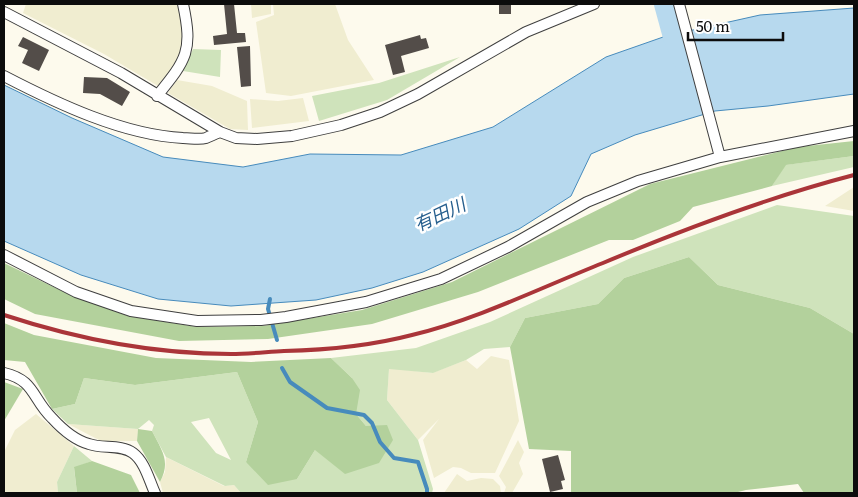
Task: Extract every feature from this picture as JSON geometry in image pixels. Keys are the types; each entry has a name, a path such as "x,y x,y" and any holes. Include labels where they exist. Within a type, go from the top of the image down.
{"street":[{"path":"157,96 174,76 185,56 188,44 188,27 183,4"},
{"path":"4,12 121,73 220,132 236,138 257,139 292,136 341,125 380,112 418,94 526,32 594,4"},
{"path":"680,4 720,157"},
{"path":"4,76 32,91 104,121 141,132 171,137 204,138 220,132"},
{"path":"4,255 76,292 131,311 197,321 261,320 286,317 366,302 441,279 508,247 587,202 638,181 720,157 854,131"},
{"path":"4,373 14,375 26,382 50,416 69,434 89,445 120,448 133,453 143,464 155,493"}],"shaded area":[{"path":"26,4 177,4 182,22 182,52 167,77 158,86 104,54 23,13"},
{"path":"251,4 271,4 271,14 252,18"},
{"path":"273,4 335,4 348,40 374,80 291,96 266,93 256,22 274,15"},
{"path":"177,80 212,86 247,101 248,130 230,129 168,93"},
{"path":"303,98 309,121 252,128 250,99 278,101"},
{"path":"854,187 854,211 825,206"},
{"path":"491,356 509,360 519,421 495,473 471,473 461,468 453,467 434,478 423,440 439,419 418,440 387,400 389,368 432,373 466,360 477,369"},
{"path":"36,414 74,446 57,482 58,493 4,493 4,452 15,430"},
{"path":"68,424 138,429 137,441 101,441"},
{"path":"518,440 524,452 519,463 523,474 512,493 504,493 506,487 499,476"},
{"path":"166,457 224,486 234,485 241,493 163,493 160,482 165,472"},
{"path":"457,474 467,481 481,478 493,479 500,486 501,493 444,493"}],"green space":[{"path":"193,49 221,50 220,77 183,71"},
{"path":"460,57 387,100 319,121 312,96 379,83"},
{"path":"854,141 854,156 786,165 772,186 693,207 680,221 633,240 609,240 478,292 372,324 268,339 179,341 35,314 4,299 4,263 70,295 128,316 197,327 263,326 362,310 452,282 650,184 798,147"},
{"path":"854,156 854,167 772,186 785,165"},
{"path":"777,205 854,216 854,334 810,308 718,285 689,257 624,278 598,304 525,318 510,347 484,349 466,360 433,373 389,369 387,400 418,440 433,489 432,493 241,493 234,485 225,486 166,457 152,431 154,425 149,420 138,429 68,424 52,409 75,404 84,378 135,385 237,372 258,422 246,462 297,479 315,450 366,426 356,414 352,378 331,358 416,348 490,322 633,257","holes":["209,418 231,460 216,453 191,422"]},
{"path":"689,257 718,285 810,308 854,334 854,493 804,493 798,484 734,493 571,493 571,451 529,449 510,347 525,318 598,304 624,278"},
{"path":"4,323 34,335 156,358 251,362 331,358 352,378 360,390 356,414 366,426 387,425 393,440 379,463 345,474 315,450 297,479 268,485 246,462 258,422 237,372 135,385 84,378 75,404 52,409 25,362 4,360"},
{"path":"4,382 23,389 4,421"},
{"path":"138,429 152,431 162,450 165,468 160,482 137,441"},
{"path":"74,446 92,461 74,468 77,493 58,493 57,482"},
{"path":"92,461 131,475 140,493 77,493 74,467"}],"water":[{"name":"有田川","path":"854,8 854,94 715,111 635,135 591,154 571,196 519,229 423,272 372,288 316,300 231,306 158,299 81,275 4,241 4,85 72,118 163,157 243,167 310,154 401,155 493,127 606,57 666,36 760,15"}],"building":[{"path":"224,4 234,4 237,33 245,33 246,42 214,45 213,36 227,34"},
{"path":"499,4 511,4 511,14 499,14"},
{"path":"420,35 421,39 426,38 429,48 401,56 405,72 393,75 385,45"},
{"path":"23,37 49,50 39,71 22,63 28,50 18,46"},
{"path":"250,46 251,86 241,87 237,47"},
{"path":"84,77 107,78 130,92 122,106 100,94 83,93"},
{"path":"558,455 565,480 561,481 563,489 550,492 542,459"}],"waterway":[{"path":"665,4 674,37 685,62"},
{"path":"270,299 268,309 277,340"},
{"path":"282,368 290,382 327,408 364,415 372,423 380,442 394,458 418,462 427,493"}],"railway":[{"path":"4,315 87,338 173,351 237,354 316,350 364,345 396,339 461,321 696,226 790,193 854,175"}]}
